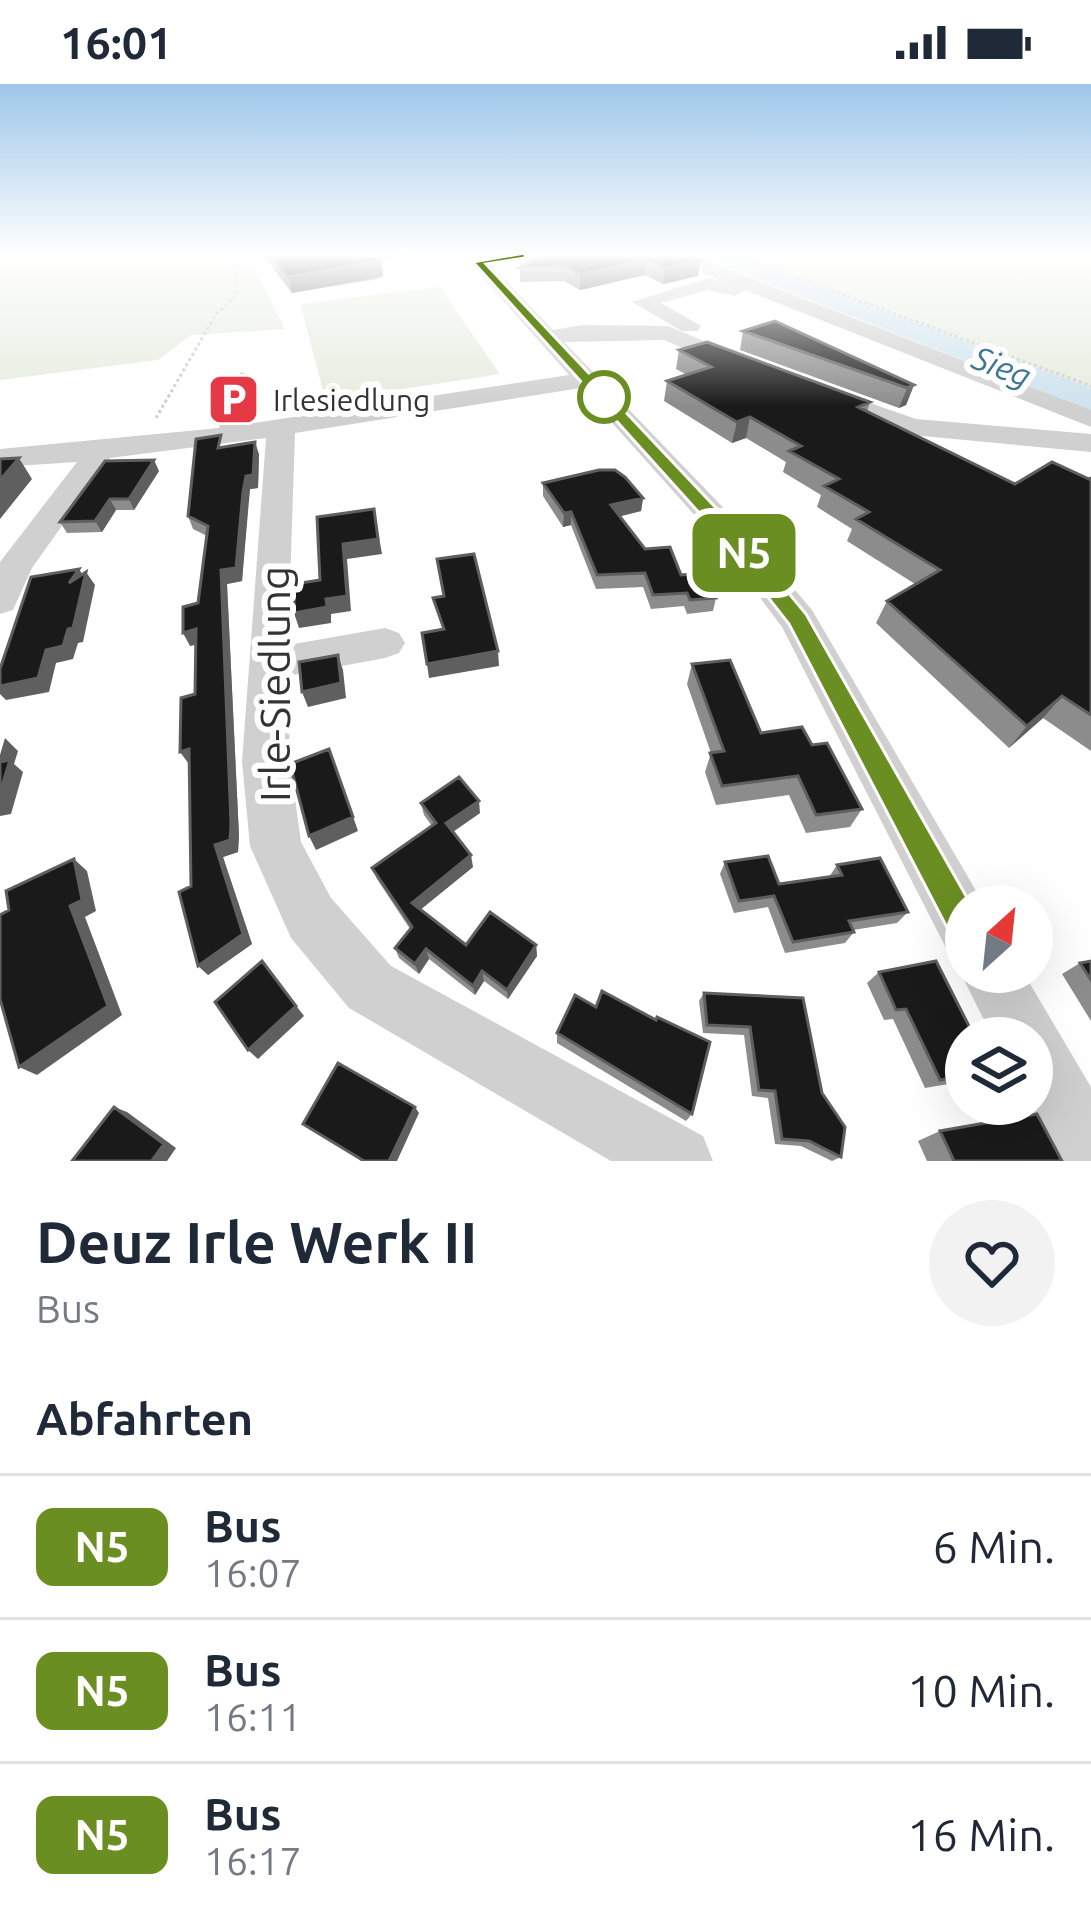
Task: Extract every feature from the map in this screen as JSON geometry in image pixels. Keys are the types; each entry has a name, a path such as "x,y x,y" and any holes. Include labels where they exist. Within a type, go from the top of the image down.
{"street":[{"path":"517,305 727,531 798,620 945,890"},
{"path":"648,305 730,344 761,372"},
{"path":"768,305 793,316 790,320"},
{"path":"800,305 1091,419"},
{"path":"546,338 582,332 668,333 730,344"},
{"name":"Irle-Siedlung","path":"242,379 256,434 267,664 266,762 277,846 311,918 370,987 678,1161"},
{"path":"0,458 114,452 256,434 470,394 588,380"},
{"path":"804,388 912,428 1091,443"},
{"path":"0,601 15,566 114,452"},
{"path":"267,664 385,643"},
{"path":"1053,1085 1091,1154"}],"path":[{"path":"114,452 160,413 226,305"},
{"path":"872,305 1091,386"}],"shaded area":[{"path":"0,305 273,305 285,329 191,335 158,360 0,380"},
{"path":"300,305 453,305 500,374 326,401"},
{"path":"805,305 1091,305 1091,416"}],"building":[{"path":"775,321 914,385 907,388 743,331"},
{"path":"707,342 870,402 858,407 1015,484 1052,462 1091,478 1091,715 1062,696 1027,726 887,601 940,570 856,519 869,512 824,486 839,479 789,451 801,446 750,417 737,422 667,381 711,367 679,350"},
{"path":"221,435 218,448 255,442 253,475 246,476 243,492 236,568 221,570 231,824 230,840 215,845 243,934 198,966 179,892 191,886 189,749 180,752 181,698 195,694 196,629 183,633 183,607 198,603 208,526 188,516 196,439"},
{"path":"19,458 0,480 0,459"},
{"path":"154,460 129,499 110,499 95,521 60,522 105,461"},
{"path":"615,470 643,498 611,505 645,549 670,547 681,575 705,573 716,598 690,600 687,593 653,595 645,573 597,575 571,512 564,513 543,483"},
{"path":"374,509 378,539 343,544 347,596 326,599 327,607 294,613 294,584 320,580 317,517"},
{"path":"474,554 498,651 427,664 422,633 444,629 433,598 444,596 437,559"},
{"path":"79,569 69,583 86,572 73,628 68,629 63,646 46,650 38,678 0,686 0,669 31,577"},
{"path":"338,655 341,683 302,692 299,662"},
{"path":"730,660 761,733 802,727 812,745 827,743 862,809 816,815 798,776 722,786 710,753 724,751 692,664"},
{"path":"329,749 353,817 309,836 290,764"},
{"path":"10,760 0,793 0,762"},
{"path":"459,777 479,801 446,823 471,855 412,903 466,945 490,912 536,945 507,990 482,971 473,986 426,949 415,964 395,948 412,927 372,868 436,823 421,803"},
{"path":"768,856 779,884 842,875 837,865 880,858 908,912 849,921 854,932 793,942 774,896 739,901 725,862"},
{"path":"74,859 82,900 70,906 108,1006 19,1067 0,999 0,915 9,910 6,891"},
{"path":"262,961 296,1006 248,1050 215,1002"},
{"path":"936,961 945,979 945,993 952,993 964,1017 945,1017 945,1079 940,1080 906,1009 896,1010 879,972"},
{"path":"1091,961 1091,980 1080,963"},
{"path":"602,991 710,1042 692,1114 557,1033 575,995 596,1007"},
{"path":"704,993 803,998 822,1093 845,1127 841,1157 809,1141 782,1139 775,1091 759,1090 750,1027 707,1025"},
{"path":"338,1063 415,1107 389,1161 364,1161 303,1124"},
{"path":"114,1107 164,1144 156,1161 72,1161"},
{"path":"974,1125 1043,1125 1062,1161 954,1161 940,1131"}],"waterway":[{"name":"Sieg","path":"842,305 1091,400"}],"bus line":[{"name":"N5","path":"517,305 727,531 798,620 945,891"}],"place":[{"name":"Irlesiedlung","path":"234,400"}]}
